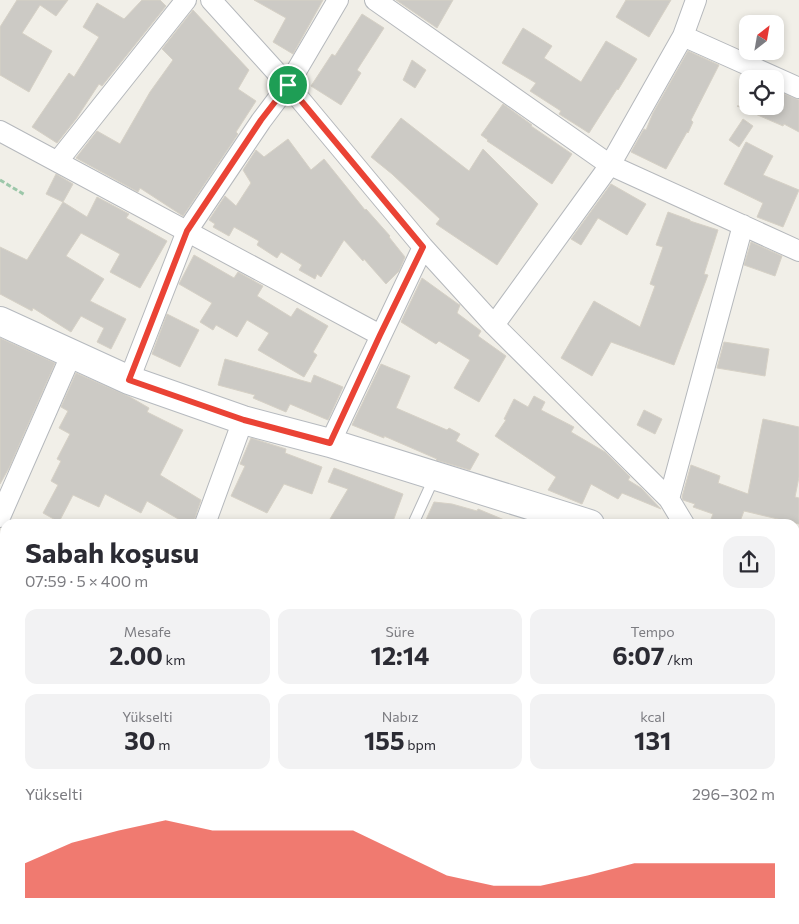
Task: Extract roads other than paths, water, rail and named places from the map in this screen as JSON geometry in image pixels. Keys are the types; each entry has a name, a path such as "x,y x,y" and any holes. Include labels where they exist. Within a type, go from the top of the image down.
{"main road":[{"path":"0,321 129,380 244,420 330,443 573,519"}],"street":[{"path":"58,161 186,0"},
{"path":"212,0 288,85 423,247 494,325 668,499 681,519"},
{"path":"129,380 187,231 261,120 288,85 338,0"},
{"path":"375,0 610,165 799,251"},
{"path":"494,325 610,165 683,36 696,0"},
{"path":"683,36 799,88"},
{"path":"0,131 380,335"},
{"path":"668,499 744,225"},
{"path":"330,443 423,247"},
{"path":"0,517 72,353"},
{"path":"207,519 244,420"}],"lane":[{"path":"415,519 434,477"}]}
